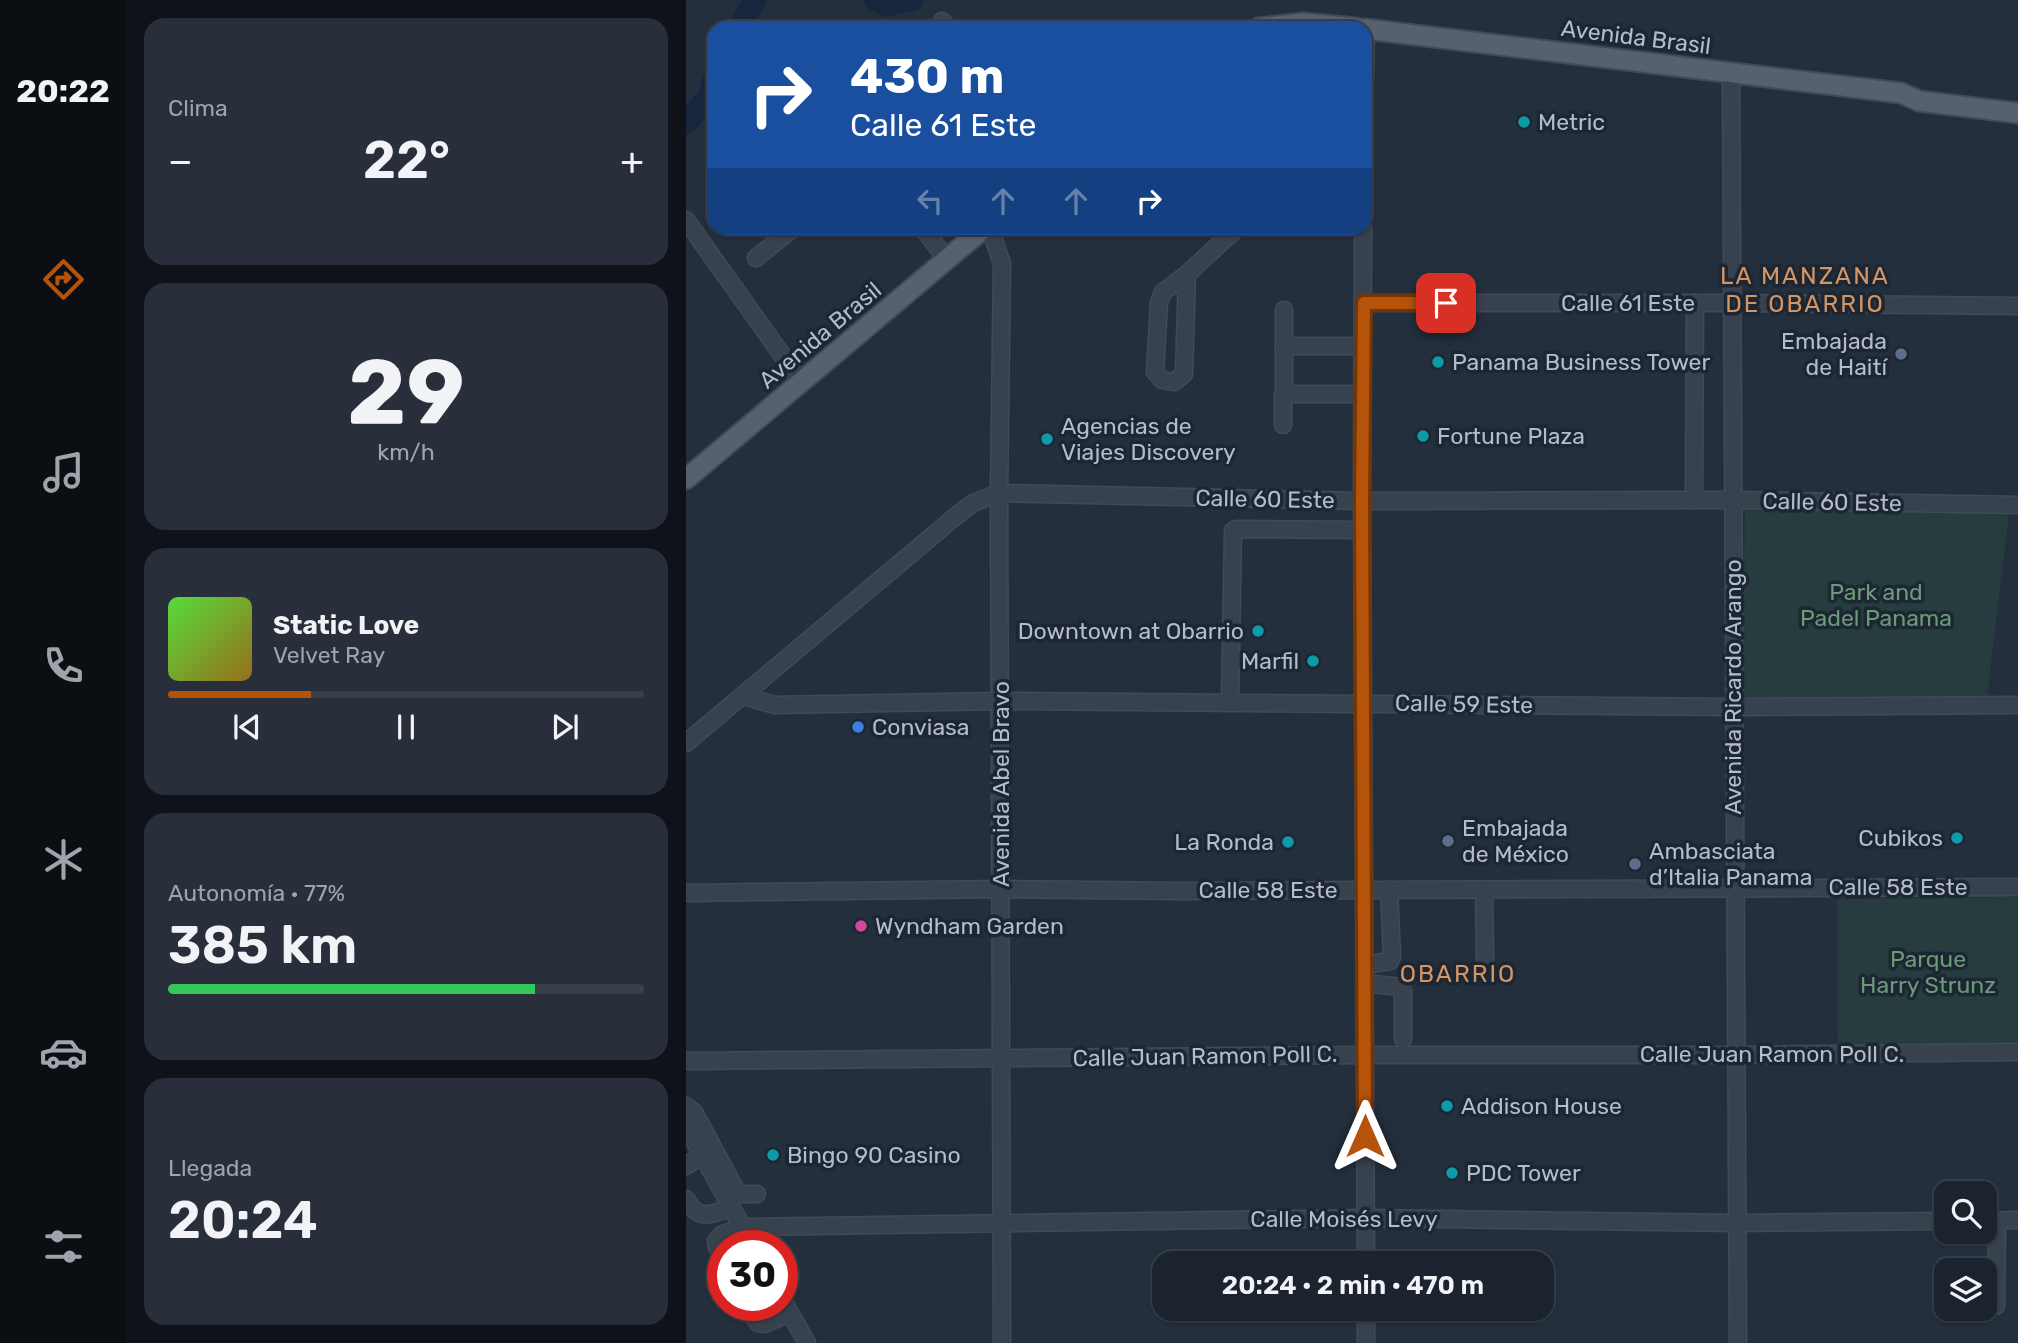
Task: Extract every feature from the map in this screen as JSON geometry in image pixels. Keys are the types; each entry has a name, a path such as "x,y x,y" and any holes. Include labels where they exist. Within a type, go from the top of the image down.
{"main road":[{"name":"Avenida Brasil","path":"1372,30 1901,93 1919,101 2018,113"},
{"name":"Avenida Brasil","path":"1901,93 1921,88 2018,100"},
{"name":"Avenida Brasil","path":"686,479 976,235"}],"street":[{"name":"Avenida Ricardo Arango","path":"1731,73 1738,1343"},
{"path":"686,220 802,383"},
{"path":"756,258 784,235"},
{"path":"928,235 947,260"},
{"name":"Avenida Abel Bravo","path":"992,235 1002,264 999,493 1002,1343"},
{"path":"1187,274 1184,374 1174,382 1162,380 1155,372 1159,303 1163,292 1229,235"},
{"path":"1363,235 1366,1251"},
{"name":"Calle 61 Este","path":"1364,303 2018,306"},
{"path":"1694,500 1695,303"},
{"path":"1284,310 1284,386"},
{"path":"1284,346 1363,346"},
{"path":"1283,425 1283,394 1363,394"},
{"name":"Calle 60 Este","path":"686,743 956,516 973,503 999,493 1362,501 1732,500 2018,505"},
{"path":"1230,703 1233,531 1363,530"},
{"name":"Calle 59 Este","path":"744,696 774,705 1001,701 1734,707 2018,705"},
{"name":"Calle 58 Este","path":"686,893 1002,889 2018,887"},
{"path":"1484,889 1485,960"},
{"path":"1365,965 1390,961 1392,956 1389,890"},
{"path":"1365,983 1401,987 1403,1039"},
{"name":"Calle Juan Ramon Poll C.","path":"686,1061 2018,1052"},
{"path":"686,1105 694,1112 744,1230"},
{"path":"686,1126 731,1199"},
{"path":"686,1166 702,1155"},
{"path":"686,1199 699,1214 708,1214 731,1199 757,1194"},
{"name":"Calle Moisés Levy","path":"742,1227 1366,1218 1737,1223 1934,1221"},
{"path":"1997,1221 2018,1220"},
{"path":"734,1230 742,1227"},
{"path":"795,1321 807,1343"},
{"path":"1366,1321 1366,1343"}],"green space":[{"name":"Park and Padel Panama","path":"1745,509 2009,513 1987,697 1742,700"},
{"name":"Parque Harry Strunz","path":"2018,897 2018,1045 1838,1047 1837,899"}],"waterway":[{"path":"743,21 755,0"},
{"path":"876,0 886,5 912,0"},
{"path":"686,123 707,99"}],"place":[{"name":"Metric","path":"1524,122"},
{"name":"Embajada de Haití","path":"1901,354"},
{"name":"Panama Business Tower","path":"1438,362"},
{"name":"Fortune Plaza","path":"1423,436"},
{"name":"Agencias de Viajes Discovery","path":"1047,439"},
{"name":"Downtown at Obarrio","path":"1258,631"},
{"name":"Marfil","path":"1313,661"},
{"name":"Conviasa","path":"858,727"},
{"name":"Cubikos","path":"1957,838"},
{"name":"Embajada de México","path":"1448,841"},
{"name":"La Ronda","path":"1288,842"},
{"name":"Ambasciata d’Italia Panama","path":"1635,864"},
{"name":"Wyndham Garden","path":"861,926"},
{"name":"Addison House","path":"1447,1106"},
{"name":"Bingo 90 Casino","path":"773,1155"},
{"name":"PDC Tower","path":"1452,1173"}],"district":[{"name":"LA MANZANA DE OBARRIO","path":"1805,290"},
{"name":"OBARRIO","path":"1458,974"}],"route":[{"path":"1365,1136 1366,890 1362,501 1364,303 1446,303"}]}
